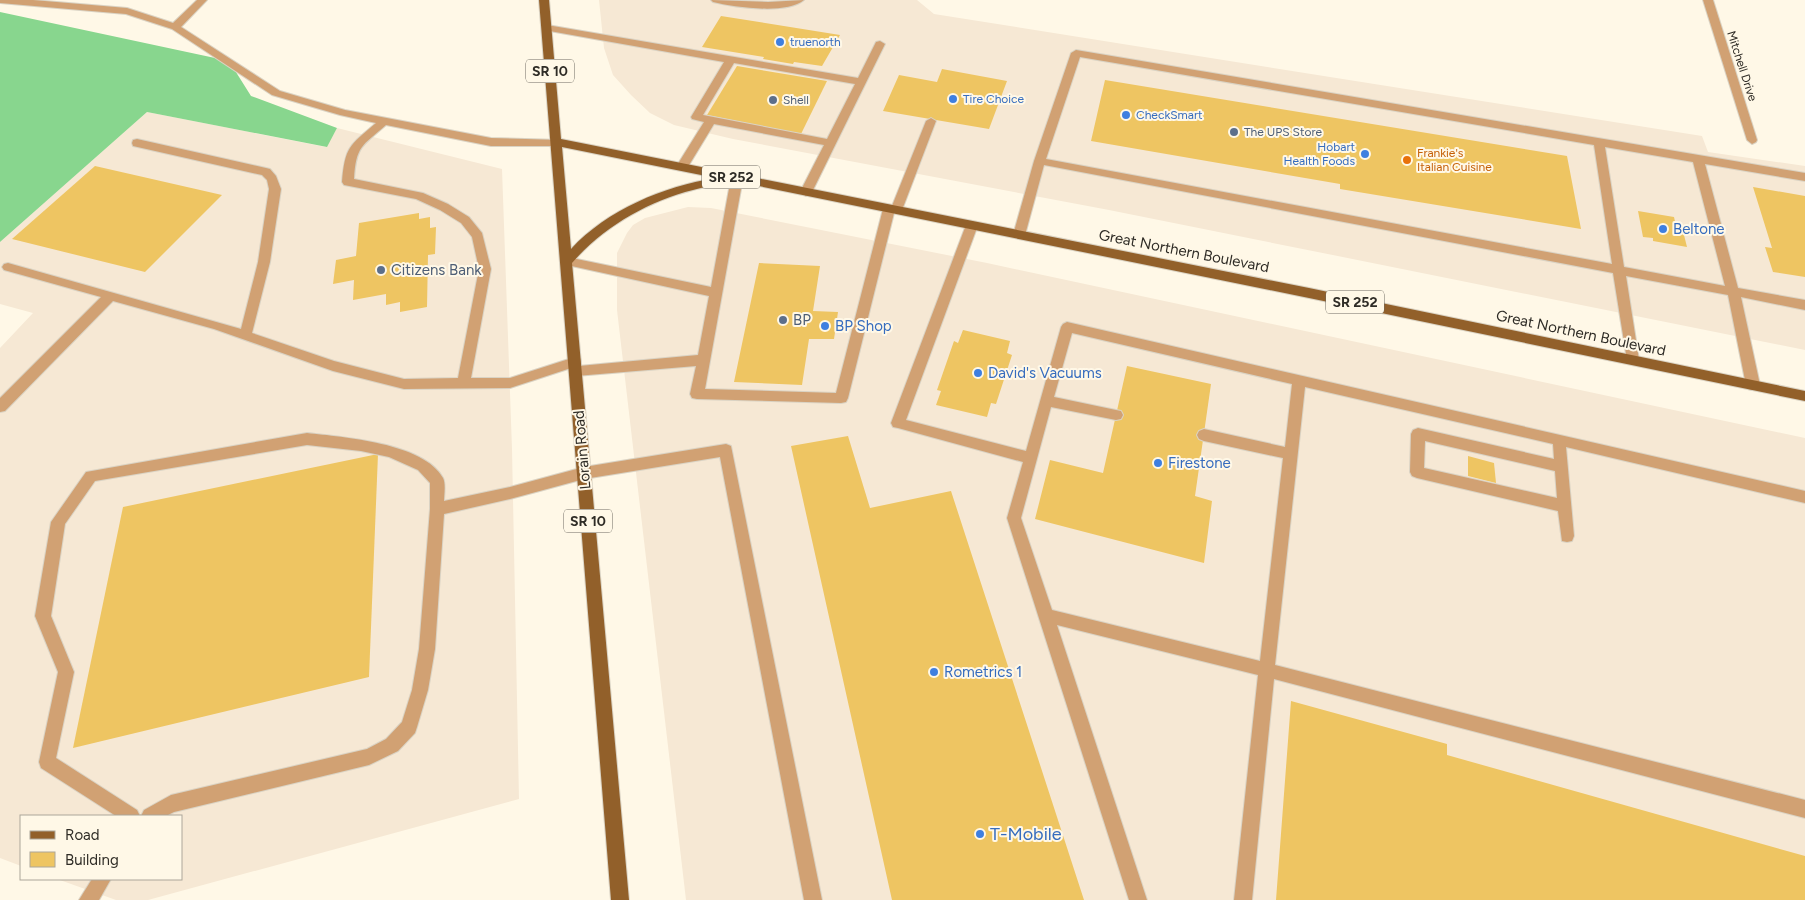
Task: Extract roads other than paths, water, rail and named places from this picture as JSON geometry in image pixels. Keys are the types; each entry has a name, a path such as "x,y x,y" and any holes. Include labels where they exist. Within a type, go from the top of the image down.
{"main road":[{"name":"Lorain Road","path":"544,0 620,900"},
{"name":"Great Northern Boulevard","path":"556,142 972,225 1805,396"},
{"path":"566,261 575,249 610,223 657,198 687,187 737,178"}],"street":[{"name":"Mitchell Drive","path":"1708,0 1752,140"},
{"path":"1040,161 1618,269"},
{"path":"1046,401 1116,415"}],"lane":[{"path":"0,0 94,4 175,27 276,93 344,113 491,142 556,142"},
{"path":"175,27 202,0"},
{"path":"716,0 745,5 790,3 799,0"},
{"path":"547,28 861,82"},
{"path":"806,192 880,44"},
{"path":"1019,235 1040,161 1076,53 1805,177"},
{"path":"731,59 696,117 830,143"},
{"path":"682,167 711,120"},
{"path":"384,121 359,143 350,156 348,182 419,196 444,207 464,220 478,236 485,269 463,384"},
{"path":"737,178 697,394 841,398 892,209 931,121"},
{"path":"1598,142 1633,360"},
{"path":"137,143 266,172 272,180 275,189 264,262 245,336"},
{"path":"1698,159 1733,291 1752,385"},
{"path":"972,225 898,423 1031,458"},
{"path":"566,261 716,293"},
{"path":"8,268 216,326 333,366 404,384 510,383 575,366 704,360"},
{"path":"1618,269 1805,305"},
{"path":"0,407 110,296"},
{"path":"1138,900 1014,518 1067,327 1805,497"},
{"path":"1243,900 1299,380"},
{"path":"1561,467 1418,434 1417,472 1564,506"},
{"path":"1204,435 1291,454"},
{"path":"129,815 47,762 66,672 43,616 58,522 91,476 307,439 391,452 423,466 438,482 437,509 427,649 420,690 410,727 392,745 369,757 171,804 152,815"},
{"path":"1559,440 1567,536"},
{"path":"437,509 510,494 584,473 726,450 813,900"},
{"path":"1047,616 1268,670 1805,809"},
{"path":"88,900 101,880"}],"place":[{"name":"truenorth","path":"780,42"},
{"name":"Tire Choice","path":"953,99"},
{"name":"Shell","path":"773,100"},
{"name":"CheckSmart","path":"1126,115"},
{"name":"The UPS Store","path":"1234,132"},
{"name":"Hobart Health Foods","path":"1365,154"},
{"name":"Frankie's Italian Cuisine","path":"1407,160"},
{"name":"Beltone","path":"1663,229"},
{"name":"Citizens Bank","path":"381,270"},
{"name":"BP","path":"783,320"},
{"name":"BP Shop","path":"825,326"},
{"name":"David's Vacuums","path":"978,373"},
{"name":"Firestone","path":"1158,463"},
{"name":"Rometrics 1","path":"934,672"},
{"name":"T-Mobile","path":"980,834"}]}
